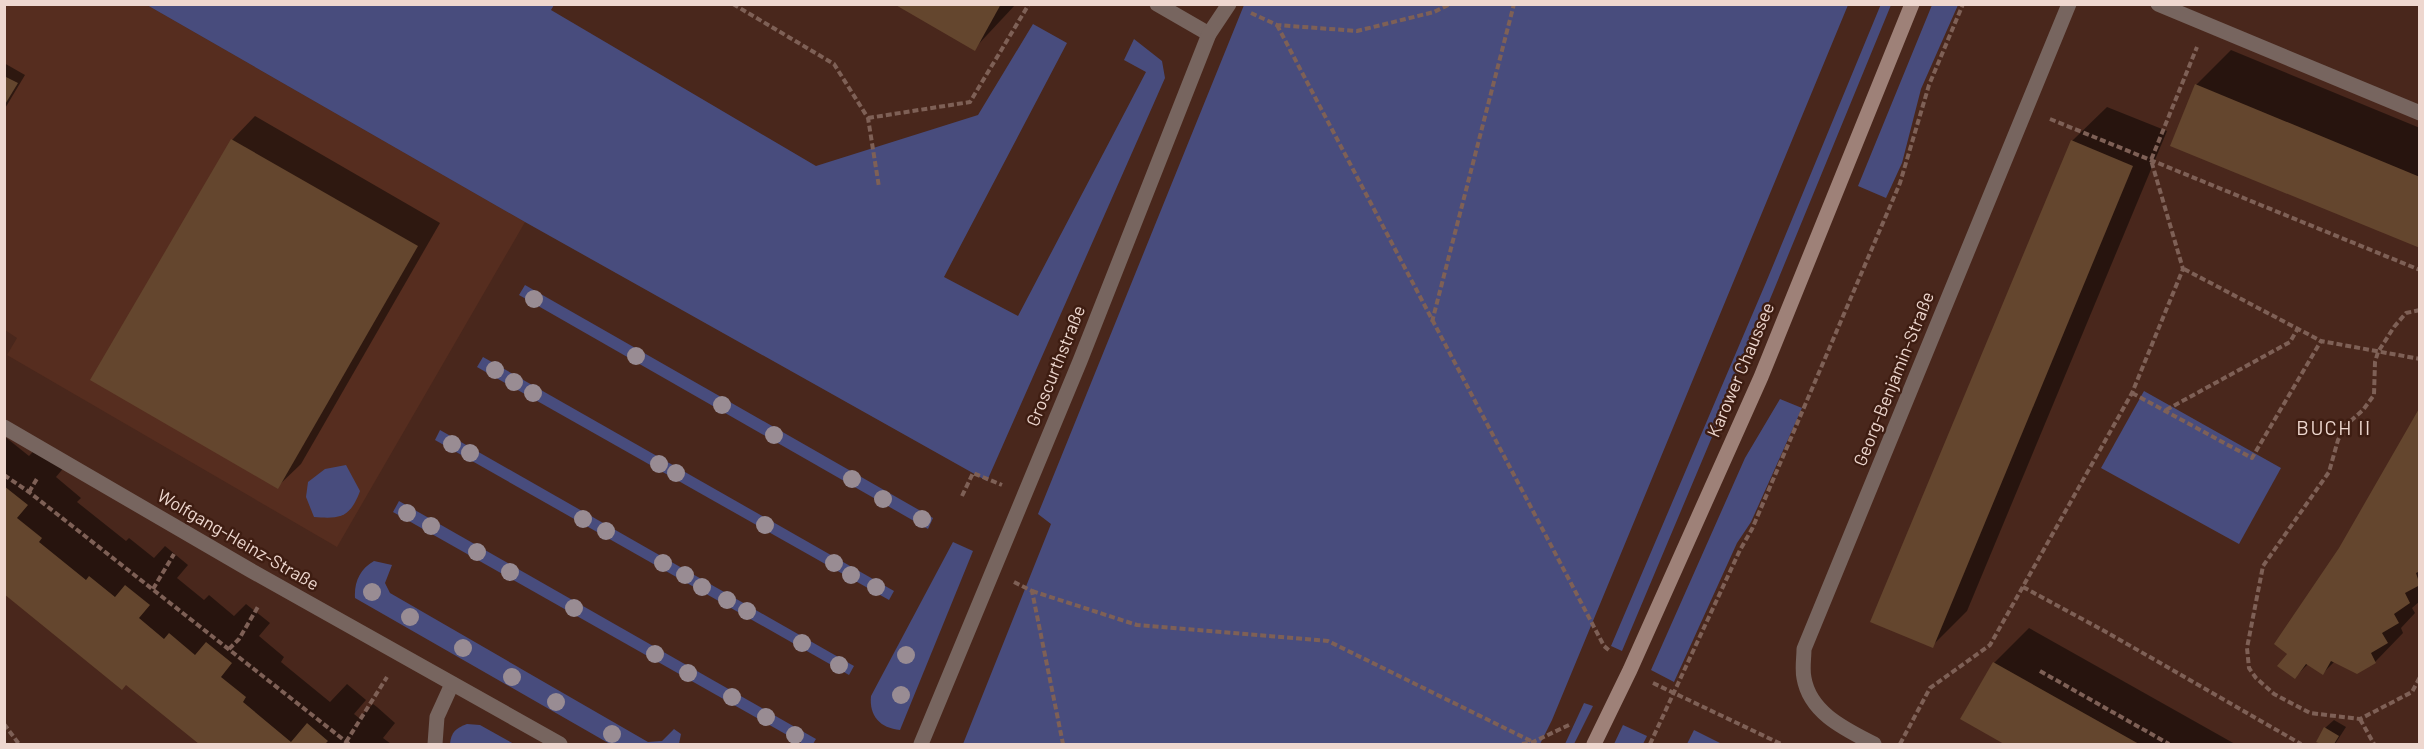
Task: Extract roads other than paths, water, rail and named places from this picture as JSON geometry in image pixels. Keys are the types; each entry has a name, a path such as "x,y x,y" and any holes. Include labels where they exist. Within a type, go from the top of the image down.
{"main road":[{"name":"Karower Chaussee","path":"1594,744 1630,670 1761,377 1912,4"}],"street":[{"path":"1157,4 1209,34"},
{"name":"Groscurthstraße","path":"921,744 1080,361 1209,34 1229,4"},
{"name":"Georg-Benjamin-Straße","path":"1874,744 1831,720 1813,702 1803,678 1804,649 2069,4"},
{"path":"2158,4 2420,113"},
{"name":"Wolfgang-Heinz-Straße","path":"4,427 186,533 560,744"},
{"path":"435,744 437,717 452,684"}],"district":[{"name":"BUCH II","path":"2334,428"}]}
